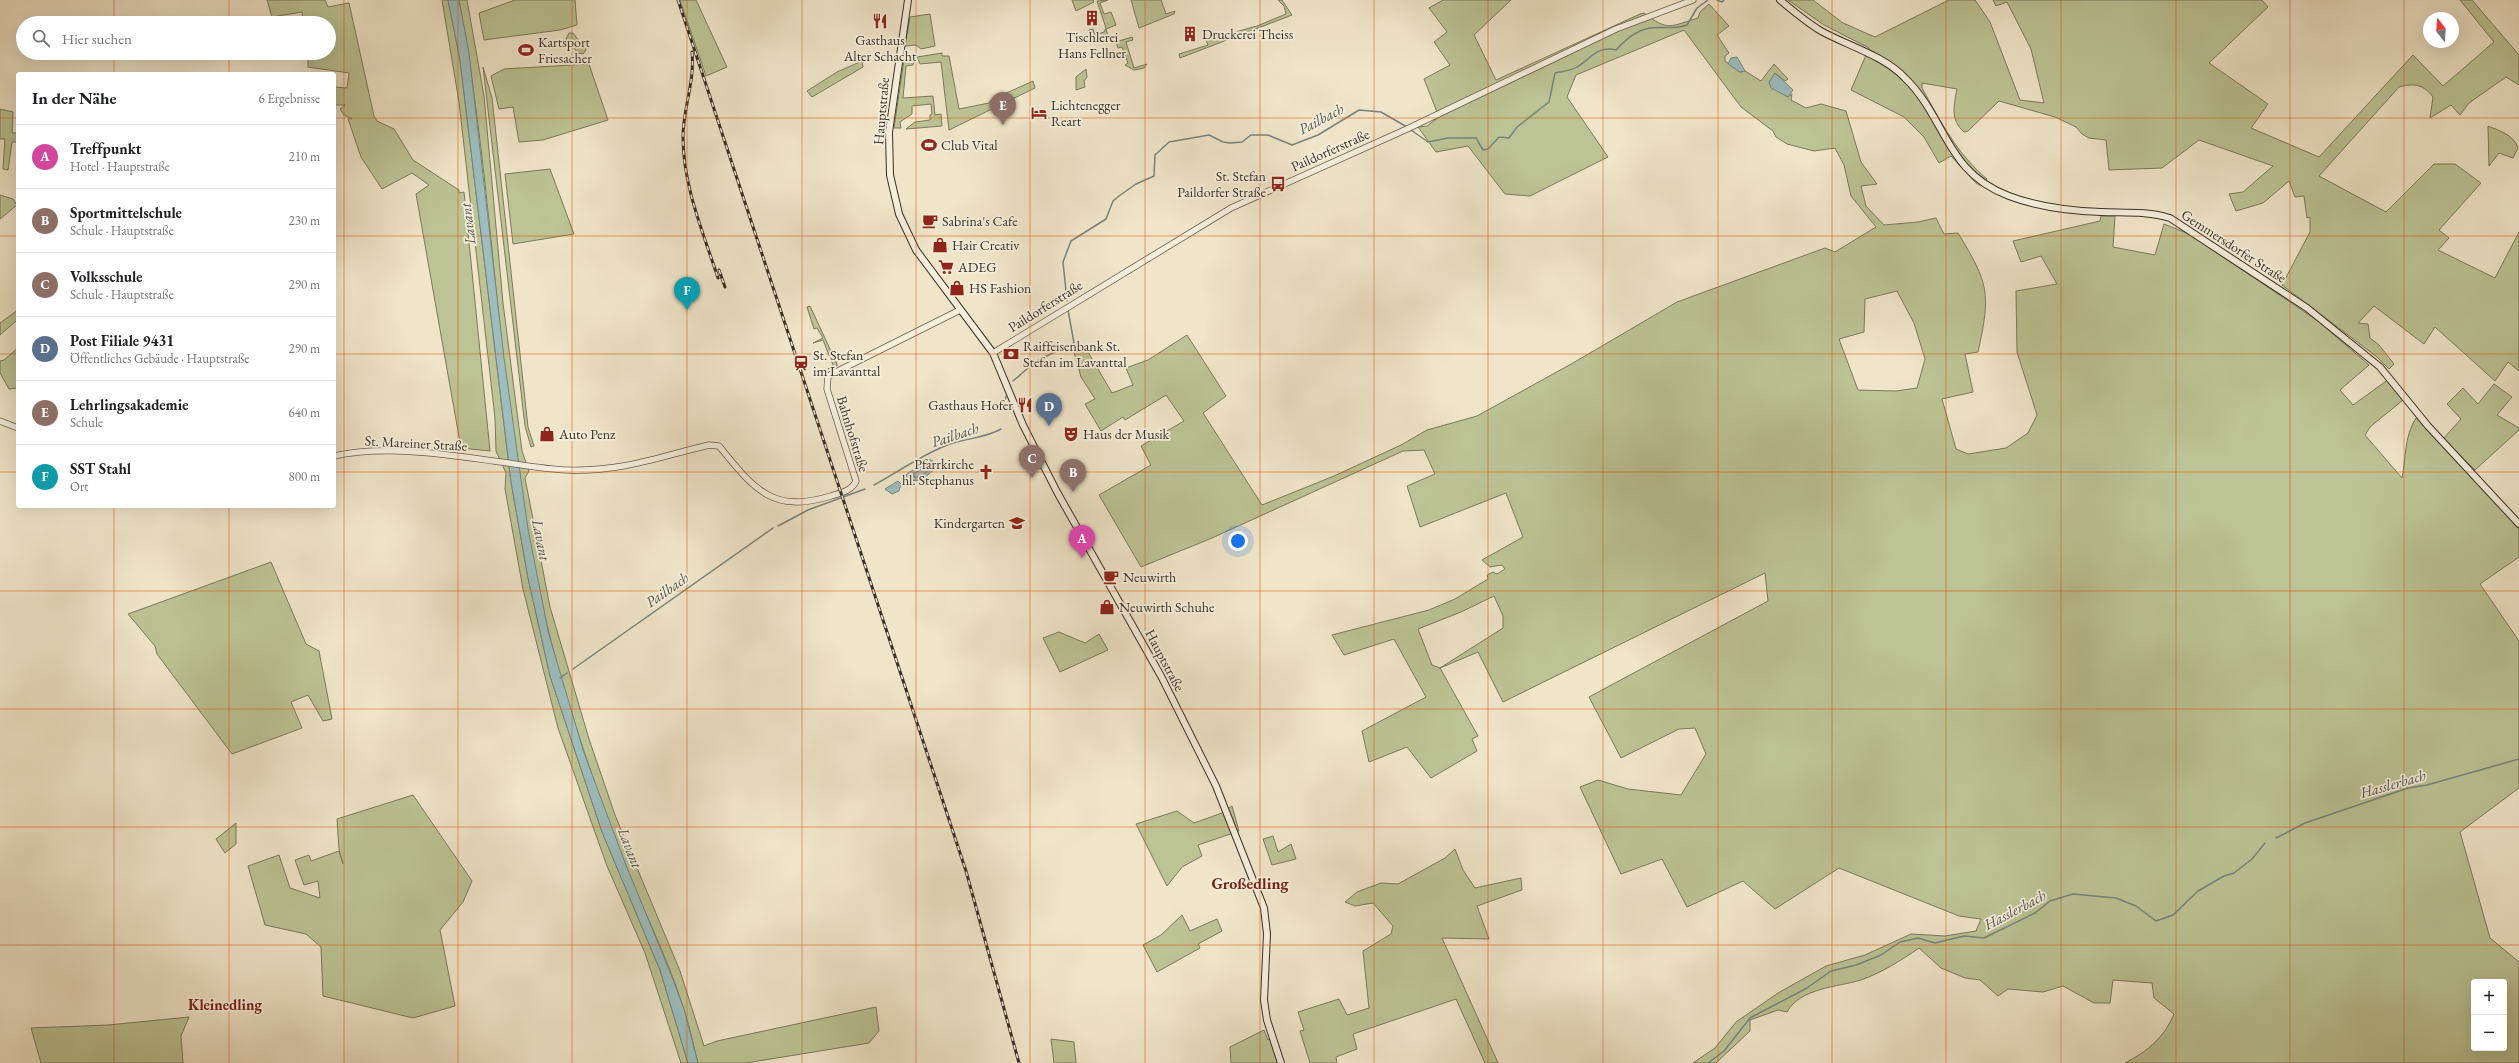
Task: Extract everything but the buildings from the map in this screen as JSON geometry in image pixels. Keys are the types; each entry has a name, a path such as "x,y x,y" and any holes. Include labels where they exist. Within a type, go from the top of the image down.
{"main road":[{"name":"Hauptstraße","path":"908,0 889,132 890,175 899,214 916,250 993,352 1006,380 1018,414 1046,471 1161,676 1224,805 1264,908 1267,934 1264,1000 1267,1020 1281,1063"},
{"name":"Gemmersdorfer Straße","path":"1780,0 1821,31 1884,62 1900,73 1927,106 1956,158 1968,171 1988,186 2019,199 2058,208 2147,213 2170,218 2307,308 2380,367 2428,426 2519,524"}],"street":[{"name":"Paildorferstraße","path":"993,352 1231,208 1407,129 1623,26 1693,0"},
{"name":"Bahnhofstraße","path":"530,466 567,470 624,468 709,445 719,446 737,467 768,495 785,502 802,503 846,491 854,485 856,477 827,389 828,376 960,310"},
{"path":"0,421 16,427"},
{"name":"St. Mareiner Straße","path":"336,456 364,451 409,453 497,461 530,466"}],"green space":[{"path":"267,0 325,0 328,7 349,3 374,116 377,121 394,129 413,160 459,190 459,193 464,192 490,451 461,448 416,194 429,185 412,173 382,189 361,157 348,119 352,119 344,115 340,109 345,105 336,105 336,87 347,88 349,73 308,67 308,60 336,60 336,16 302,16 302,12 272,16"},
{"path":"442,0 448,0 460,60 511,482 528,578 550,676 602,832 660,970 688,1063 681,1063 645,953 607,866 558,728 523,589 505,489 506,473 496,451 495,418 459,102"},
{"path":"459,0 467,0 484,96 503,303 522,451 529,471 525,478 550,607 589,739 615,815 680,971 704,1046 717,1041 876,1007 879,1031 869,1043 746,1063 698,1063 688,1023 678,992 626,867 594,782 566,695 550,637 532,559 508,400 482,159 472,79"},
{"path":"515,0 575,0 577,25 560,30 484,40 479,13"},
{"path":"680,0 696,0 727,67 706,76"},
{"path":"1072,0 1093,0 1094,2 1076,11"},
{"path":"1108,0 1100,3 1104,14 1111,12 1116,25 1106,29 1109,39 1092,38 1089,30 1093,29 1095,35 1104,32 1106,28 1097,1"},
{"path":"1131,0 1161,0 1166,14 1175,11 1174,14 1139,28"},
{"path":"1278,0 1282,0 1292,15 1180,58 1179,54 1208,45 1206,40 1257,26 1286,14 1284,6"},
{"path":"1443,0 1511,0 1474,35 1496,80 1640,14 1644,13 1659,23 1670,26 1698,18 1700,12 1709,4 1729,26 1717,35 1729,53 1725,56 1725,61 1740,72 1745,71 1761,81 1774,64 1788,79 1785,81 1775,73 1781,93 1788,97 1792,94 1791,100 1806,108 1821,104 1846,111 1861,162 1877,184 1861,186 1866,206 1884,225 1918,222 1936,218 1944,234 1958,233 1976,265 1981,278 1986,302 1985,316 1978,352 1965,354 1973,392 1942,399 1956,449 1968,454 2006,448 2028,433 2037,415 2017,352 2016,291 2057,284 2041,256 2021,262 2013,241 2100,221 2101,216 2115,216 2113,247 2155,255 2164,224 2189,234 2318,321 2369,365 2340,390 2353,405 2389,379 2403,400 2370,427 2365,435 2402,478 2407,440 2416,418 2519,528 2519,557 2480,584 2519,641 2519,788 2460,832 2490,938 2519,962 2519,1063 2125,1063 2148,1049 2160,1037 2170,1023 2174,1014 2154,998 2152,983 2113,980 2110,1003 2094,1003 2063,986 2043,992 2008,989 1998,996 1980,980 1965,978 1941,968 1919,948 1891,966 1869,977 1810,993 1793,1004 1787,1012 1778,1010 1750,1020 1750,1031 1716,1063 1693,1063 1715,1048 1736,1022 1778,993 1826,966 1865,955 1911,934 1945,936 1976,931 1981,919 1959,916 1839,868 1775,909 1743,881 1687,907 1662,859 1621,874 1580,787 1598,780 1628,789 1681,795 1706,754 1695,728 1679,729 1621,758 1589,697 1768,601 1765,573 1503,702 1478,652 1440,668 1478,736 1472,739 1477,751 1431,778 1407,747 1369,762 1362,731 1426,697 1394,639 1344,655 1332,635 1429,610 1455,599 1488,579 1487,575 1493,572 1497,574 1505,569 1502,565 1490,567 1482,560 1523,537 1506,493 1420,527 1407,486 1435,474 1424,450 1403,451 1212,538 1141,567 1099,495 1151,465 1141,446 1184,421 1166,395 1125,420 1123,417 1101,431 1085,404 1095,399 1081,377 1074,352 1084,345 1112,393 1133,385 1126,368 1148,360 1187,335 1226,396 1203,413 1262,505 1334,476 1401,445 1427,430 1477,416 1573,363 1677,302 1825,248 1835,252 1876,227 1851,196 1844,165 1835,148 1814,151 1787,144 1776,137 1773,131 1741,107 1684,30 1576,75 1567,97 1608,157 1530,196 1505,194 1468,146 1436,152 1418,127 1427,126 1439,117 1424,79 1450,65 1434,42 1447,32 1429,8","holes":["1897,291 1914,323 1925,359 1917,388 1896,391 1858,390 1839,339 1864,332 1865,299","1494,596 1503,616 1503,628 1440,668 1432,665 1418,629 1461,612"]},
{"path":"1788,0 1813,0 1843,23 1875,37 1949,0 1975,0 1990,22 2020,100 2044,103 2031,49 2007,2 1996,6 1993,0 2262,0 2268,7 2209,63 2268,104 2251,128 2319,157 2413,55 2443,86 2494,42 2460,0 2472,0 2519,55 2519,85 2506,77 2469,103 2460,115 2451,105 2430,118 2433,97 2426,89 2414,85 2399,87 2319,176 2386,212 2434,164 2455,164 2481,183 2439,230 2449,238 2438,250 2495,278 2519,232 2519,371 2508,362 2495,381 2435,327 2424,344 2374,306 2358,323 2368,324 2370,338 2379,345 2394,364 2389,369 2377,357 2282,285 2310,232 2310,217 2307,218 2304,196 2295,197 2289,181 2263,203 2236,211 2229,194 2243,192 2273,166 2199,140 2162,168 2109,170 2106,140 2089,138 2082,134 2076,127 2055,117 1999,101 1968,131 1964,132 1957,122 1954,112 1957,89 1922,83 1922,88 1950,137 1967,159 1987,179 1981,186 1976,183 1951,156 1939,163 1924,137 1904,117 1851,90 1869,48 1824,25"},
{"path":"930,14 935,46 921,49 916,45 905,46 910,17"},
{"path":"569,33 573,33 586,50 583,54 578,53 566,39"},
{"path":"1132,37 1133,40 1126,42 1134,68 1147,64 1144,68 1134,70 1125,65 1128,63 1122,47 1118,48 1116,42"},
{"path":"942,53 942,56 949,56 959,109 989,103 991,100 1033,81 1035,88 949,130 941,62 920,64 917,57"},
{"path":"908,58 914,62 913,65 906,66 903,98 933,96 935,115 941,114 942,126 906,129 915,122 930,120 930,115 932,114 931,104 912,106 912,114 900,122 901,128 894,128 904,60"},
{"path":"862,61 863,67 812,97 807,91 837,72"},
{"path":"589,64 608,120 543,140 519,142 513,107 499,109 491,76 504,69"},
{"path":"483,67 492,98 528,427 534,446 531,447 525,426"},
{"path":"1086,69 1087,77 1084,81 1085,87 1076,90 1076,77"},
{"path":"0,109 13,112 12,133 16,133 16,142 12,142 8,170 3,169 5,139 0,139"},
{"path":"2488,126 2506,134 2513,140 2518,148 2513,158 2499,153 2489,166"},
{"path":"550,169 574,234 513,244 505,174"},
{"path":"0,195 13,199 16,206 0,219"},
{"path":"810,306 837,366 828,369 833,365 823,340 813,343 823,338 817,328 814,329 807,307"},
{"path":"16,311 16,321 0,335 0,323"},
{"path":"16,350 16,388 9,389 0,373 0,361 4,360"},
{"path":"2494,384 2512,397 2497,415 2519,428 2519,430 2475,470 2443,439 2461,419 2447,404 2463,388 2478,404"},
{"path":"271,562 306,644 319,651 332,719 323,721 308,695 291,702 302,728 232,754 157,654 155,646 128,614"},
{"path":"1059,632 1085,643 1099,634 1108,650 1060,672 1043,638"},
{"path":"413,795 472,881 463,902 440,930 455,1006 413,1018 323,996 321,947 306,934 265,925 248,866 279,855 290,888 320,898 318,881 304,885 295,860 309,855 311,861 339,851 343,864 339,849 337,819"},
{"path":"1232,806 1239,831 1198,845 1202,856 1182,867 1167,886 1136,824 1177,811 1194,823 1222,813"},
{"path":"236,823 236,844 225,853 216,839"},
{"path":"1273,836 1278,852 1291,844 1296,859 1272,865 1263,839"},
{"path":"1455,849 1463,870 1475,888 1521,878 1522,890 1477,906 1489,939 1442,938 1498,1063 1485,1063 1456,999 1353,1034 1357,1049 1336,1057 1337,1063 1310,1063 1300,1031 1304,1030 1298,1012 1339,999 1347,1015 1369,1008 1363,951 1391,934 1393,926 1373,903 1355,906 1345,902 1357,892 1381,883 1398,884 1445,858"},
{"path":"1182,915 1190,931 1217,919 1222,931 1198,944 1200,948 1157,972 1143,945 1161,935"},
{"path":"189,1017 181,1036 183,1063 41,1063 31,1028 108,1025"},
{"path":"1264,1030 1268,1040 1270,1039 1279,1063 1231,1063 1230,1047"},
{"path":"1051,1039 1074,1042 1076,1063 1054,1063"}],"water":[{"path":"448,0 459,0 469,53 504,358 528,529 549,635 584,753 626,865 684,1009 698,1063 688,1063 660,970 602,832 550,676 528,578 511,482 460,60"},
{"path":"1737,57 1745,71 1740,72 1728,64 1731,58"},
{"path":"1775,73 1793,90 1788,97 1771,88 1769,82"},
{"path":"929,459 936,463 937,467 922,480 906,481 905,478 907,474"},
{"path":"898,481 901,484 899,491 892,494 885,489"}],"waterway":[{"name":"Pailbach","path":"1411,130 1428,142 1448,138 1476,138 1483,150 1488,149 1499,137 1509,138 1517,127 1549,102 1555,73 1575,68 1604,49 1616,50 1632,36 1645,29 1687,25 1697,8 1708,0"},
{"name":"Pailbach","path":"1717,0 1722,2 1724,0"},
{"name":"Pailbach","path":"1067,301 1063,262 1071,241 1106,219 1113,201 1119,196 1136,184 1154,176 1155,155 1169,142 1209,135 1223,142 1230,143 1242,142 1251,135 1268,135 1292,145 1318,135 1359,110 1381,112 1407,127"},
{"name":"Pailbach","path":"1013,381 1036,361 1074,343 1068,310"},
{"name":"Pailbach","path":"1005,402 1006,396"},
{"name":"Pailbach","path":"874,485 936,450 952,443 988,435 1001,429"},
{"name":"Pailbach","path":"778,526 808,510 865,489"},
{"name":"Pailbach","path":"573,669 773,528"},
{"name":"Pailbach","path":"560,678 567,673"},
{"name":"Hasslerbach","path":"2276,838 2305,823 2408,788 2427,785 2519,759"},
{"name":"Hasslerbach","path":"1708,1063 1724,1051 1750,1018 1807,988 1831,971 1856,965 1881,955 1900,942 1918,938 1935,943 1964,936 1984,938 2035,913 2050,901 2073,894 2116,898 2136,906 2156,921 2173,915 2198,891 2224,876 2234,873 2252,859 2265,843"}],"railway":[{"path":"678,0 966,871 1019,1063"},
{"path":"692,52 692,74 683,137 686,173 700,226 718,278"},
{"path":"719,270 725,287"}],"place":[{"name":"Tischlerei Hans Fellner","path":"1092,18"},
{"name":"Gasthaus Alter Schacht","path":"880,21"},
{"name":"Druckerei Theiss","path":"1190,34"},
{"name":"Kartsport Friesacher","path":"526,50"},
{"name":"Lichtenegger Reart","path":"1039,113"},
{"name":"Lehrlingsakademie","path":"1003,125"},
{"name":"Club Vital","path":"929,145"},
{"name":"St. Stefan Paildorfer Straße","path":"1278,184"},
{"name":"Sabrina's Cafe","path":"930,221"},
{"name":"Hair Creativ","path":"940,245"},
{"name":"ADEG","path":"946,267"},
{"name":"HS Fashion","path":"957,288"},
{"name":"SST Stahl","path":"687,310"},
{"name":"Raiffeisenbank St. Stefan im Lavanttal","path":"1011,354"},
{"name":"St. Stefan im Lavanttal","path":"801,363"},
{"name":"Gasthaus Hofer","path":"1025,405"},
{"name":"Post Filiale 9431","path":"1049,426"},
{"name":"Auto Penz","path":"547,434"},
{"name":"Haus der Musik","path":"1071,434"},
{"name":"Pfarrkirche hl. Stephanus","path":"986,472"},
{"name":"Volksschule","path":"1032,478"},
{"name":"Sportmittelschule","path":"1073,492"},
{"name":"Kindergarten","path":"1017,523"},
{"name":"Treffpunkt","path":"1082,558"},
{"name":"Neuwirth","path":"1111,577"},
{"name":"Neuwirth Schuhe","path":"1107,607"}],"district":[{"name":"Großedling","path":"1250,883"},
{"name":"Kleinedling","path":"225,1005"}],"water label":[{"name":"Lavant","path":"468,224"},
{"name":"Lavant","path":"541,540"},
{"name":"Lavant","path":"630,848"}]}
